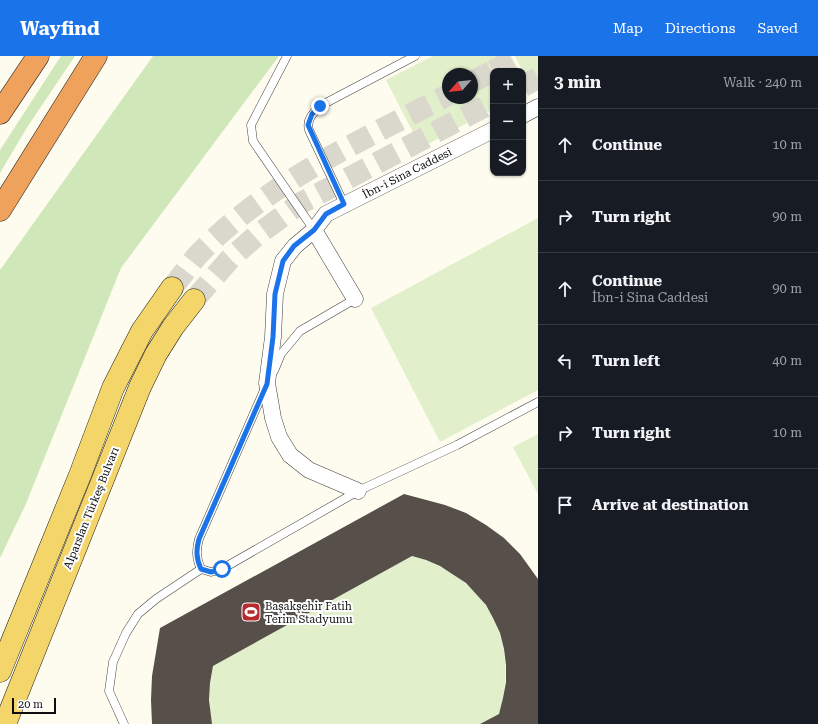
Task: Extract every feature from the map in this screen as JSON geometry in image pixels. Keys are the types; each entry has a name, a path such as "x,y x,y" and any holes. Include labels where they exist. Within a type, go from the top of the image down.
{"highway":[{"path":"0,114 38,56"},
{"path":"0,210 96,56"}],"main road":[{"name":"Alparslan Türkeş Bulvarı","path":"0,671 77,482 113,388 142,331 172,288"},
{"name":"Alparslan Türkeş Bulvarı","path":"5,724 140,387 156,354 194,300"}],"street":[{"path":"526,113 538,107"},
{"name":"İbn-i Sina Caddesi","path":"358,491 309,470 290,455 279,437 273,418 267,384 273,337 275,294 283,261 294,246 314,230 326,214 490,131"},
{"path":"314,230 354,299"}],"lane":[{"path":"287,56 251,125 253,141 314,230"},
{"path":"344,204 309,130 308,125 312,114 320,106 415,56"},
{"path":"201,569 196,550 199,539 281,354 300,330 354,299"},
{"path":"124,724 109,691 113,662 126,633 138,614 156,598 201,569 211,572 222,569 358,491 456,446 538,402"}],"green space":[{"path":"61,56 75,56 28,126 0,173 0,150"},
{"path":"153,56 279,56 121,268 25,506 0,558 0,270"},
{"path":"433,56 511,56 517,68 490,68 490,111 421,148 386,80"},
{"path":"515,56 538,56 538,84 531,88 526,78 526,68 521,68"},
{"path":"538,218 538,390 440,442 371,308"},
{"path":"538,434 538,494 513,447"},
{"path":"412,556 438,566 460,579 478,596 492,615 501,637 505,661 505,687 499,714 480,724 212,724 210,695 213,666"}],"building":[{"name":"Başakşehir Fatih Terim Stadyumu","path":"404,494 445,505 466,513 486,525 504,538 520,554 538,579 538,724 480,724 499,714 503,698 506,682 506,665 500,633 486,605 466,583 440,566 412,556 213,666 209,700 212,724 152,724 152,676 160,628"}],"tunnel":[{"path":"499,68 521,56"},
{"path":"478,79 490,73"},
{"path":"526,84 538,78"},
{"path":"172,288 196,257 223,231 252,207 283,185 348,147 442,98"},
{"path":"194,300 230,259 257,235 301,203 490,104"}],"place":[{"name":"Başakşehir Fatih Terim Stadyumu","path":"251,612"}],"route":[{"path":"222,569 211,572 201,569 196,550 199,539 267,384 273,337 275,294 283,261 294,246 314,230 326,214 344,204 309,130 309,120 312,114 320,106"}]}
